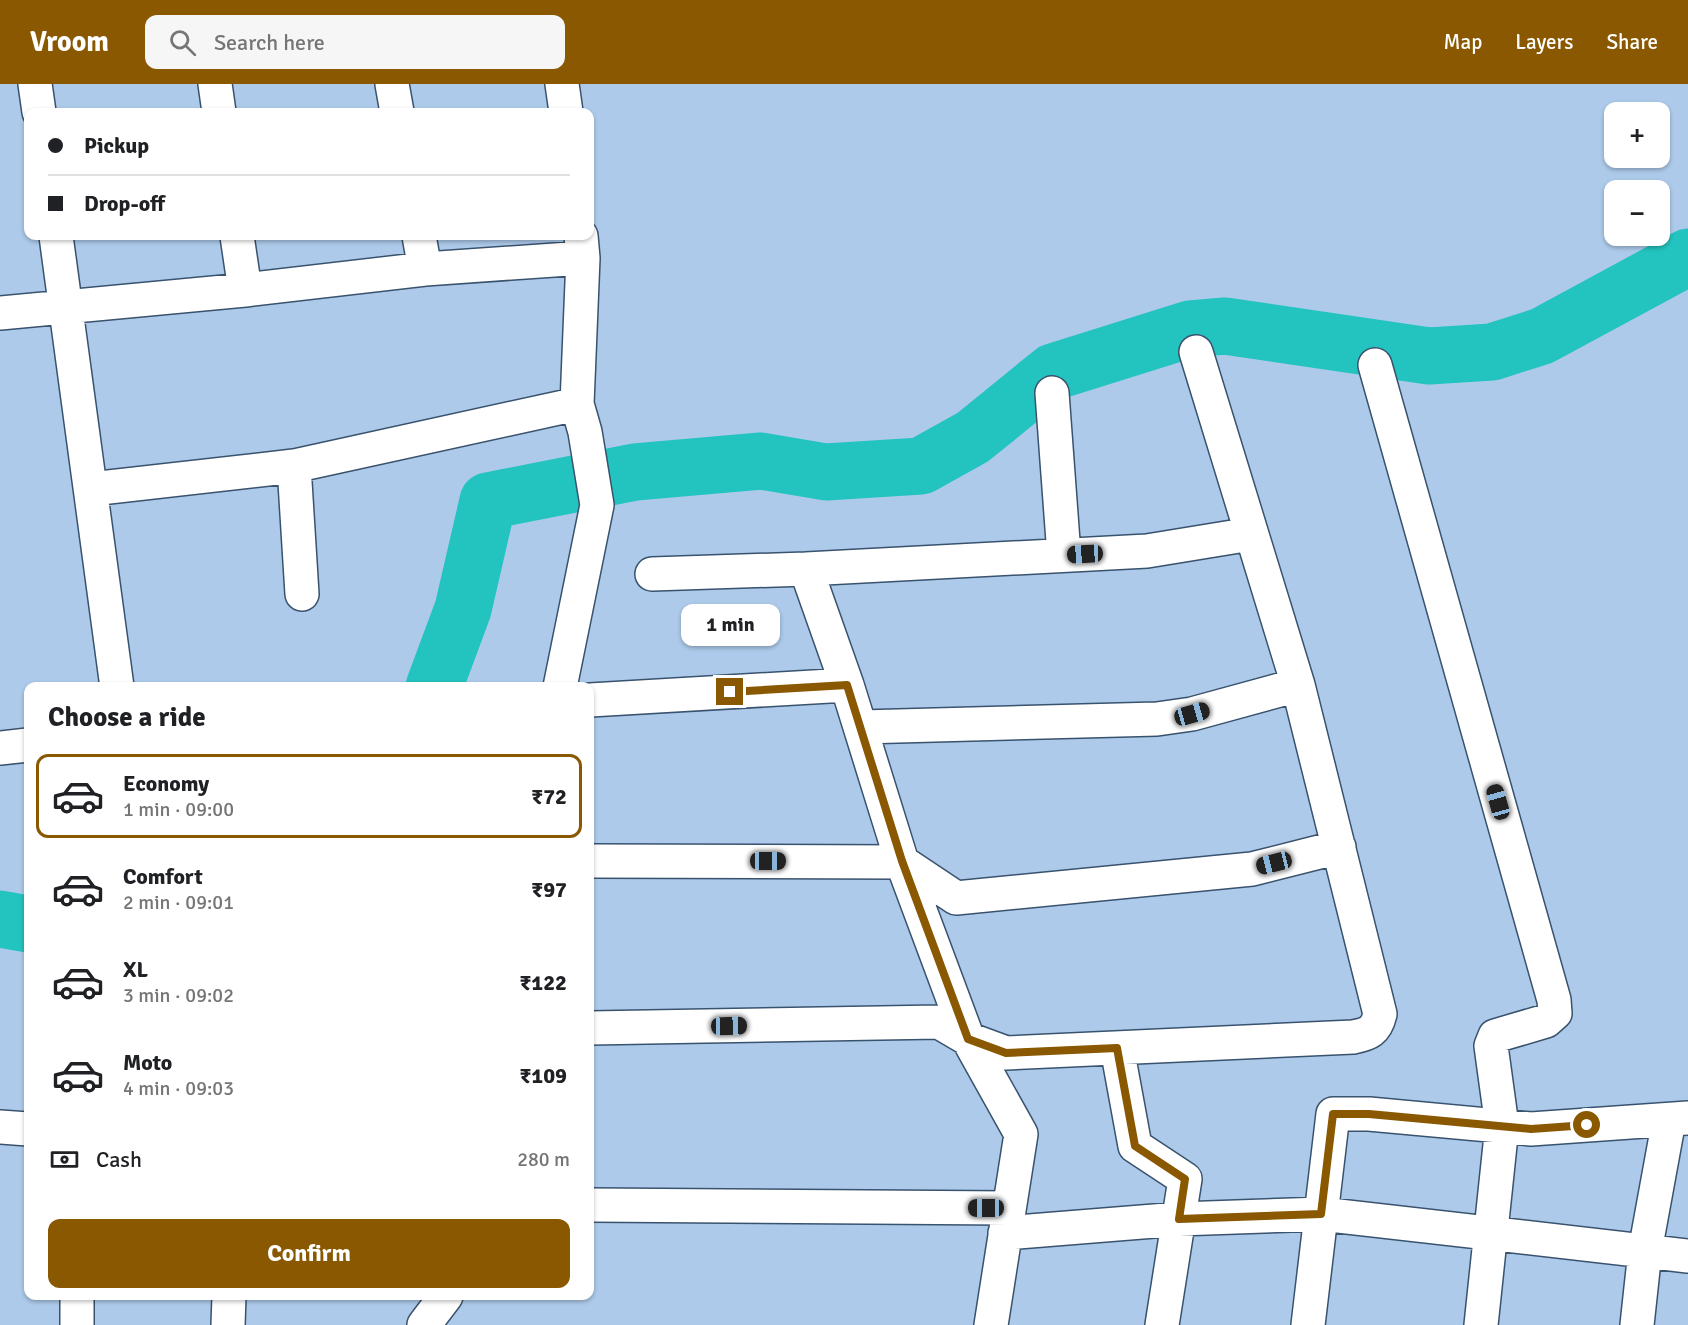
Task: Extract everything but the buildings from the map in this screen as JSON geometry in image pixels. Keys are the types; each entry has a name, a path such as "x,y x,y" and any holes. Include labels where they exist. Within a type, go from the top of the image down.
{"street":[{"path":"35,84 38,108"},
{"path":"215,84 218,108"},
{"path":"392,84 396,108"},
{"path":"562,84 565,108"},
{"path":"58,240 116,682"},
{"path":"238,240 244,290"},
{"path":"420,240 425,269"},
{"path":"0,313 244,290 425,269 582,247 581,418 597,505 561,682"},
{"path":"594,1028 939,1022 968,1039 1006,1053 1353,1037 1370,1034 1378,1025 1380,1014 1298,685 1196,352"},
{"path":"1375,365 1554,1000 1555,1012 1546,1021 1495,1036 1491,1046 1502,1126 1493,1234 1481,1325"},
{"path":"1052,393 1065,555"},
{"path":"92,489 294,466 581,418"},
{"path":"294,466 302,594"},
{"path":"652,574 806,569 1148,551 1251,534"},
{"path":"806,569 861,727 902,861 968,1039 1021,1134 991,1325"},
{"path":"594,700 847,685"},
{"path":"861,727 1175,717 1298,685"},
{"path":"0,748 24,745"},
{"path":"594,861 902,861 956,898 1252,868 1339,847"},
{"path":"1117,1048 1135,1146 1185,1179 1162,1325"},
{"path":"1308,1325 1333,1114 1369,1114 1531,1129 1679,1119 1645,1251 1637,1325"},
{"path":"0,1127 24,1129"},
{"path":"594,1204 1007,1220 1179,1219 1321,1214 1688,1256"},
{"path":"77,1300 77,1325"},
{"path":"228,1325 229,1300"},
{"path":"424,1325 443,1300"}],"waterway":[{"path":"436,682 463,609 488,501 635,472 761,461 826,472 921,466 973,437 1053,372 1190,329 1225,326 1429,356 1492,352 1542,336 1688,257"},
{"path":"0,919 24,923"}],"route":[{"path":"730,692 847,685 902,861 968,1039 1006,1053 1117,1048 1135,1146 1185,1179 1179,1219 1321,1214 1333,1114 1369,1114 1531,1129 1587,1125"}]}
